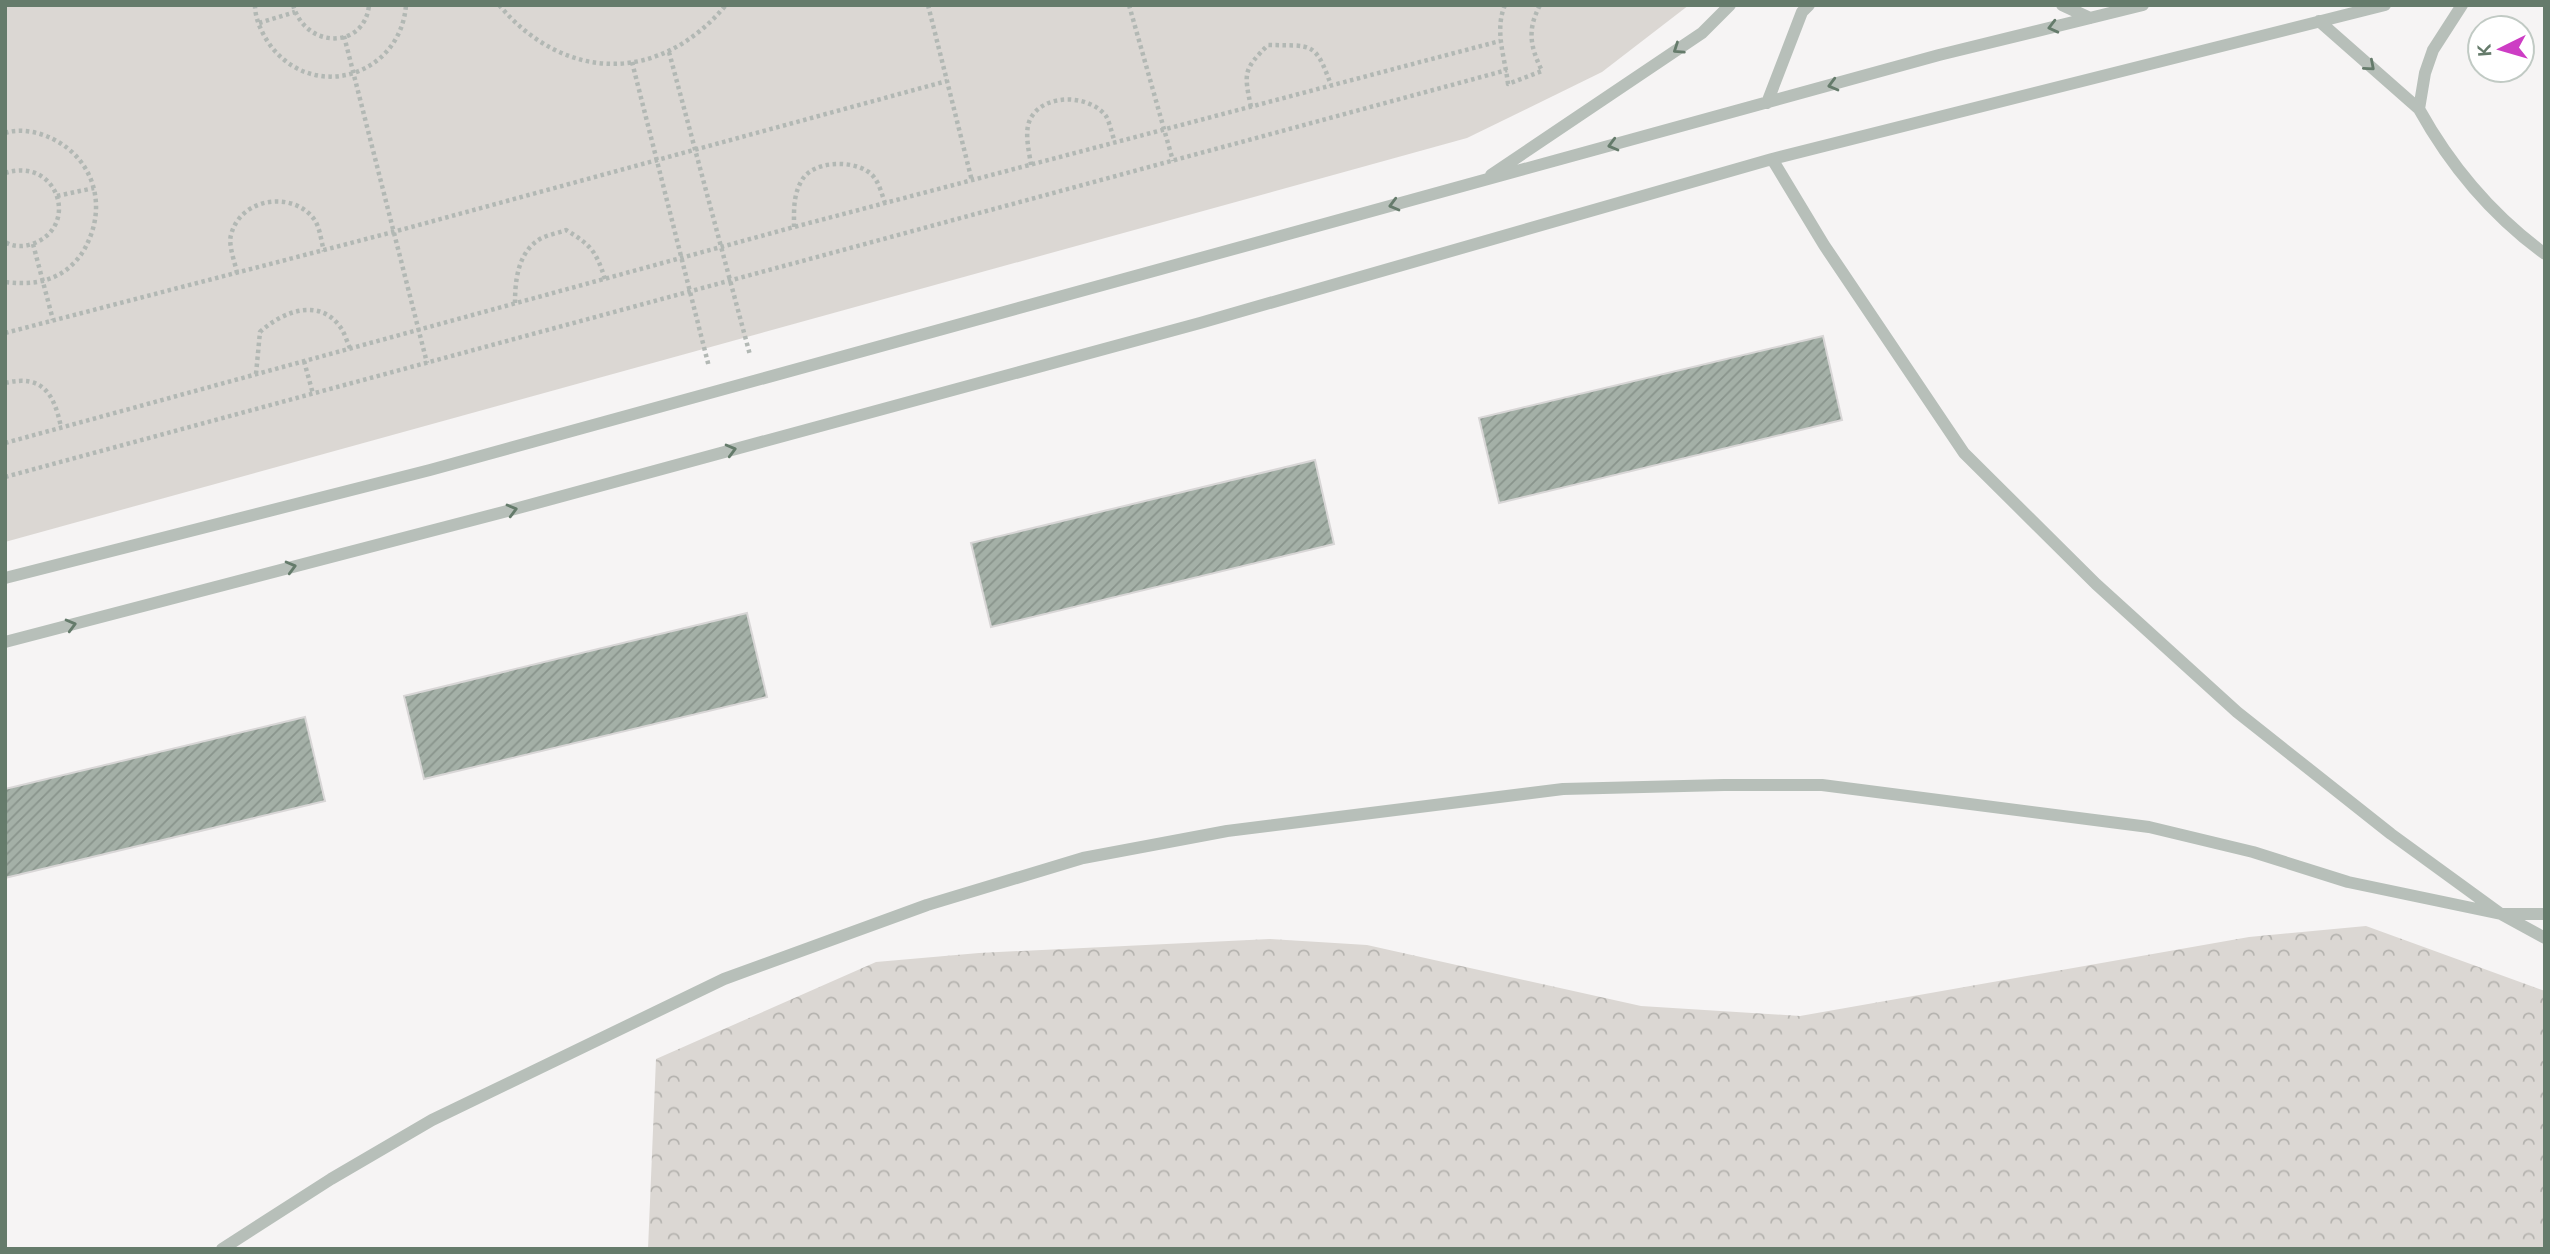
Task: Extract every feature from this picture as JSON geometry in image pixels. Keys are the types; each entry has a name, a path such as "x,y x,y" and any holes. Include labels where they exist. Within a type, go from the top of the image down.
{"street":[{"path":"1482,180 1702,33 1730,5"},
{"path":"1767,103 1802,12 1809,5"},
{"path":"2062,5 2090,18"},
{"path":"5,578 430,470 1940,55 2143,5"},
{"path":"5,642 511,510 1200,323 1772,159 2385,5"},
{"path":"2418,109 2433,50 2462,5"},
{"path":"2319,21 2418,109 2435,138 2472,185 2514,231 2545,254"},
{"path":"1772,159 1824,245 1964,453 2096,584 2237,712 2392,834 2501,914 2545,938"},
{"path":"222,1249 331,1179 432,1120 724,979 927,905 1083,858 1227,831 1563,789 1822,785 2149,827 2253,852 2348,882 2501,914 2545,914"}],"path":[{"path":"255,5 264,38 284,61 311,75 341,77 369,68 392,48 405,21 407,5"},
{"path":"259,23 294,8 298,20 308,31 321,37 336,39 351,34 361,24 369,11 369,5"},
{"path":"499,5 517,26 545,47 578,60 613,64 648,60 681,46 709,26 726,5"},
{"path":"928,5 972,181"},
{"path":"1129,5 1173,161"},
{"path":"1505,5 1500,19 1500,41 1508,84 1542,71 1534,56 1531,40 1531,21 1539,5"},
{"path":"344,36 427,363"},
{"path":"5,443 794,227 1500,41"},
{"path":"1251,107 1245,78 1253,60 1268,45 1307,46 1321,56 1332,85"},
{"path":"669,52 757,379"},
{"path":"632,62 715,391"},
{"path":"5,478 1507,70"},
{"path":"5,333 393,232 947,81"},
{"path":"1031,165 1027,132 1032,115 1051,101 1068,99 1092,106 1105,116 1115,142"},
{"path":"5,133 12,131 41,134 68,147 88,170 98,199 95,229 82,255 59,275 30,284 5,282"},
{"path":"794,227 794,200 803,178 812,169 829,164 867,171 877,182 885,204"},
{"path":"5,173 16,170 31,171 45,177 55,189 58,218 51,231 40,242 26,246 5,242"},
{"path":"57,196 94,188"},
{"path":"237,273 230,237 238,219 255,206 270,201 291,203 305,210 316,220 324,250"},
{"path":"515,303 515,276 528,250 540,239 566,230 587,242 598,259 605,279"},
{"path":"33,244 53,320"},
{"path":"256,374 260,332 272,320 295,309 330,316 342,329 350,348"},
{"path":"304,361 313,394"},
{"path":"5,383 22,380 37,383 49,393 56,406 61,427"}],"green space":[{"path":"5,5 1689,5 1602,72 1467,138 5,542"},
{"path":"2366,926 2545,991 2545,1249 648,1249 656,1059 876,962 979,953 1270,939 1367,945 1641,1006 1800,1016 2249,937"}],"building":[{"path":"1823,336 1842,420 1499,503 1479,418"},
{"path":"1315,460 1334,544 991,627 971,543"},
{"path":"747,613 767,697 424,779 404,696"},
{"path":"305,717 325,801 5,878 5,789"}]}
